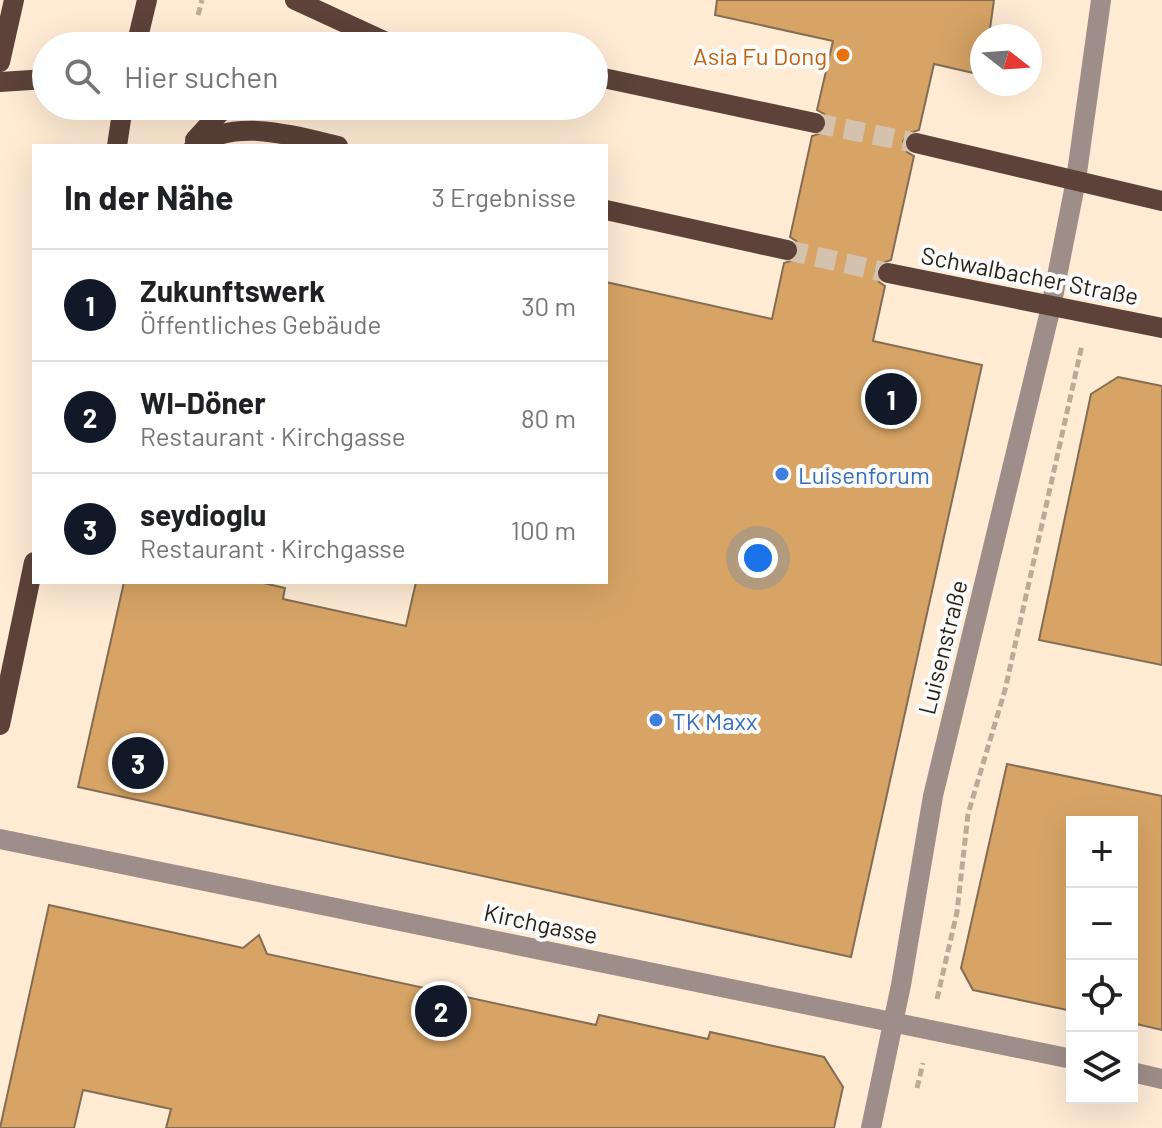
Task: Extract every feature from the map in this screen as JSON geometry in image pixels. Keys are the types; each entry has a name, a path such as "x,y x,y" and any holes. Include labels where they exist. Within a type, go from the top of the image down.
{"main road":[{"path":"0,62 14,0"},
{"path":"139,32 147,0"},
{"path":"295,0 365,32"},
{"path":"608,79 815,123"},
{"path":"0,82 32,80"},
{"path":"117,144 121,120"},
{"path":"194,144 214,120"},
{"path":"196,144 218,133 253,130 327,144"},
{"path":"916,143 1162,201"},
{"path":"608,210 787,250"},
{"name":"Schwalbacher Straße","path":"888,273 1162,328"},
{"path":"0,725 32,572"}],"street":[{"name":"Luisenstraße","path":"871,1128 894,1022 947,734 1051,307 1076,180 1101,0"},
{"name":"Kirchgasse","path":"0,839 1066,1058"},
{"path":"1138,1073 1162,1079"}],"path":[{"path":"198,15 202,0"},
{"path":"915,1099 957,912 968,814 1005,690 1088,314"}],"building":[{"name":"Luisenforum","path":"717,0 994,0 991,24 970,24 970,72 934,64 919,130 907,134 903,141 907,152 914,156 891,260 879,264 875,271 879,282 885,286 873,341 982,365 851,957 78,787 124,584 268,584 285,588 283,599 406,626 416,584 608,584 608,282 772,319 784,263 796,259 800,252 796,241 790,237 812,136 824,132 828,125 824,114 817,110 833,41 715,15"},
{"path":"1118,377 1162,386 1162,665 1039,640 1091,394"},
{"path":"1007,764 1162,796 1162,1030 1138,1024 1138,816 1066,816 1066,1010 973,990 961,968"},
{"path":"49,905 243,948 259,935 267,954 596,1025 599,1015 708,1039 710,1032 824,1057 843,1087 834,1128 166,1128 171,1109 83,1090 74,1128 0,1128"}],"tunnel":[{"path":"815,123 916,143"},
{"path":"787,250 888,273"}],"place":[{"name":"Asia Fu Dong","path":"843,55"},
{"name":"Zukunftswerk","path":"891,399"},
{"name":"Luisenforum","path":"782,474"},
{"name":"TK Maxx","path":"656,720"},
{"name":"seydioglu","path":"138,763"},
{"name":"WI-Döner","path":"441,1011"}]}
